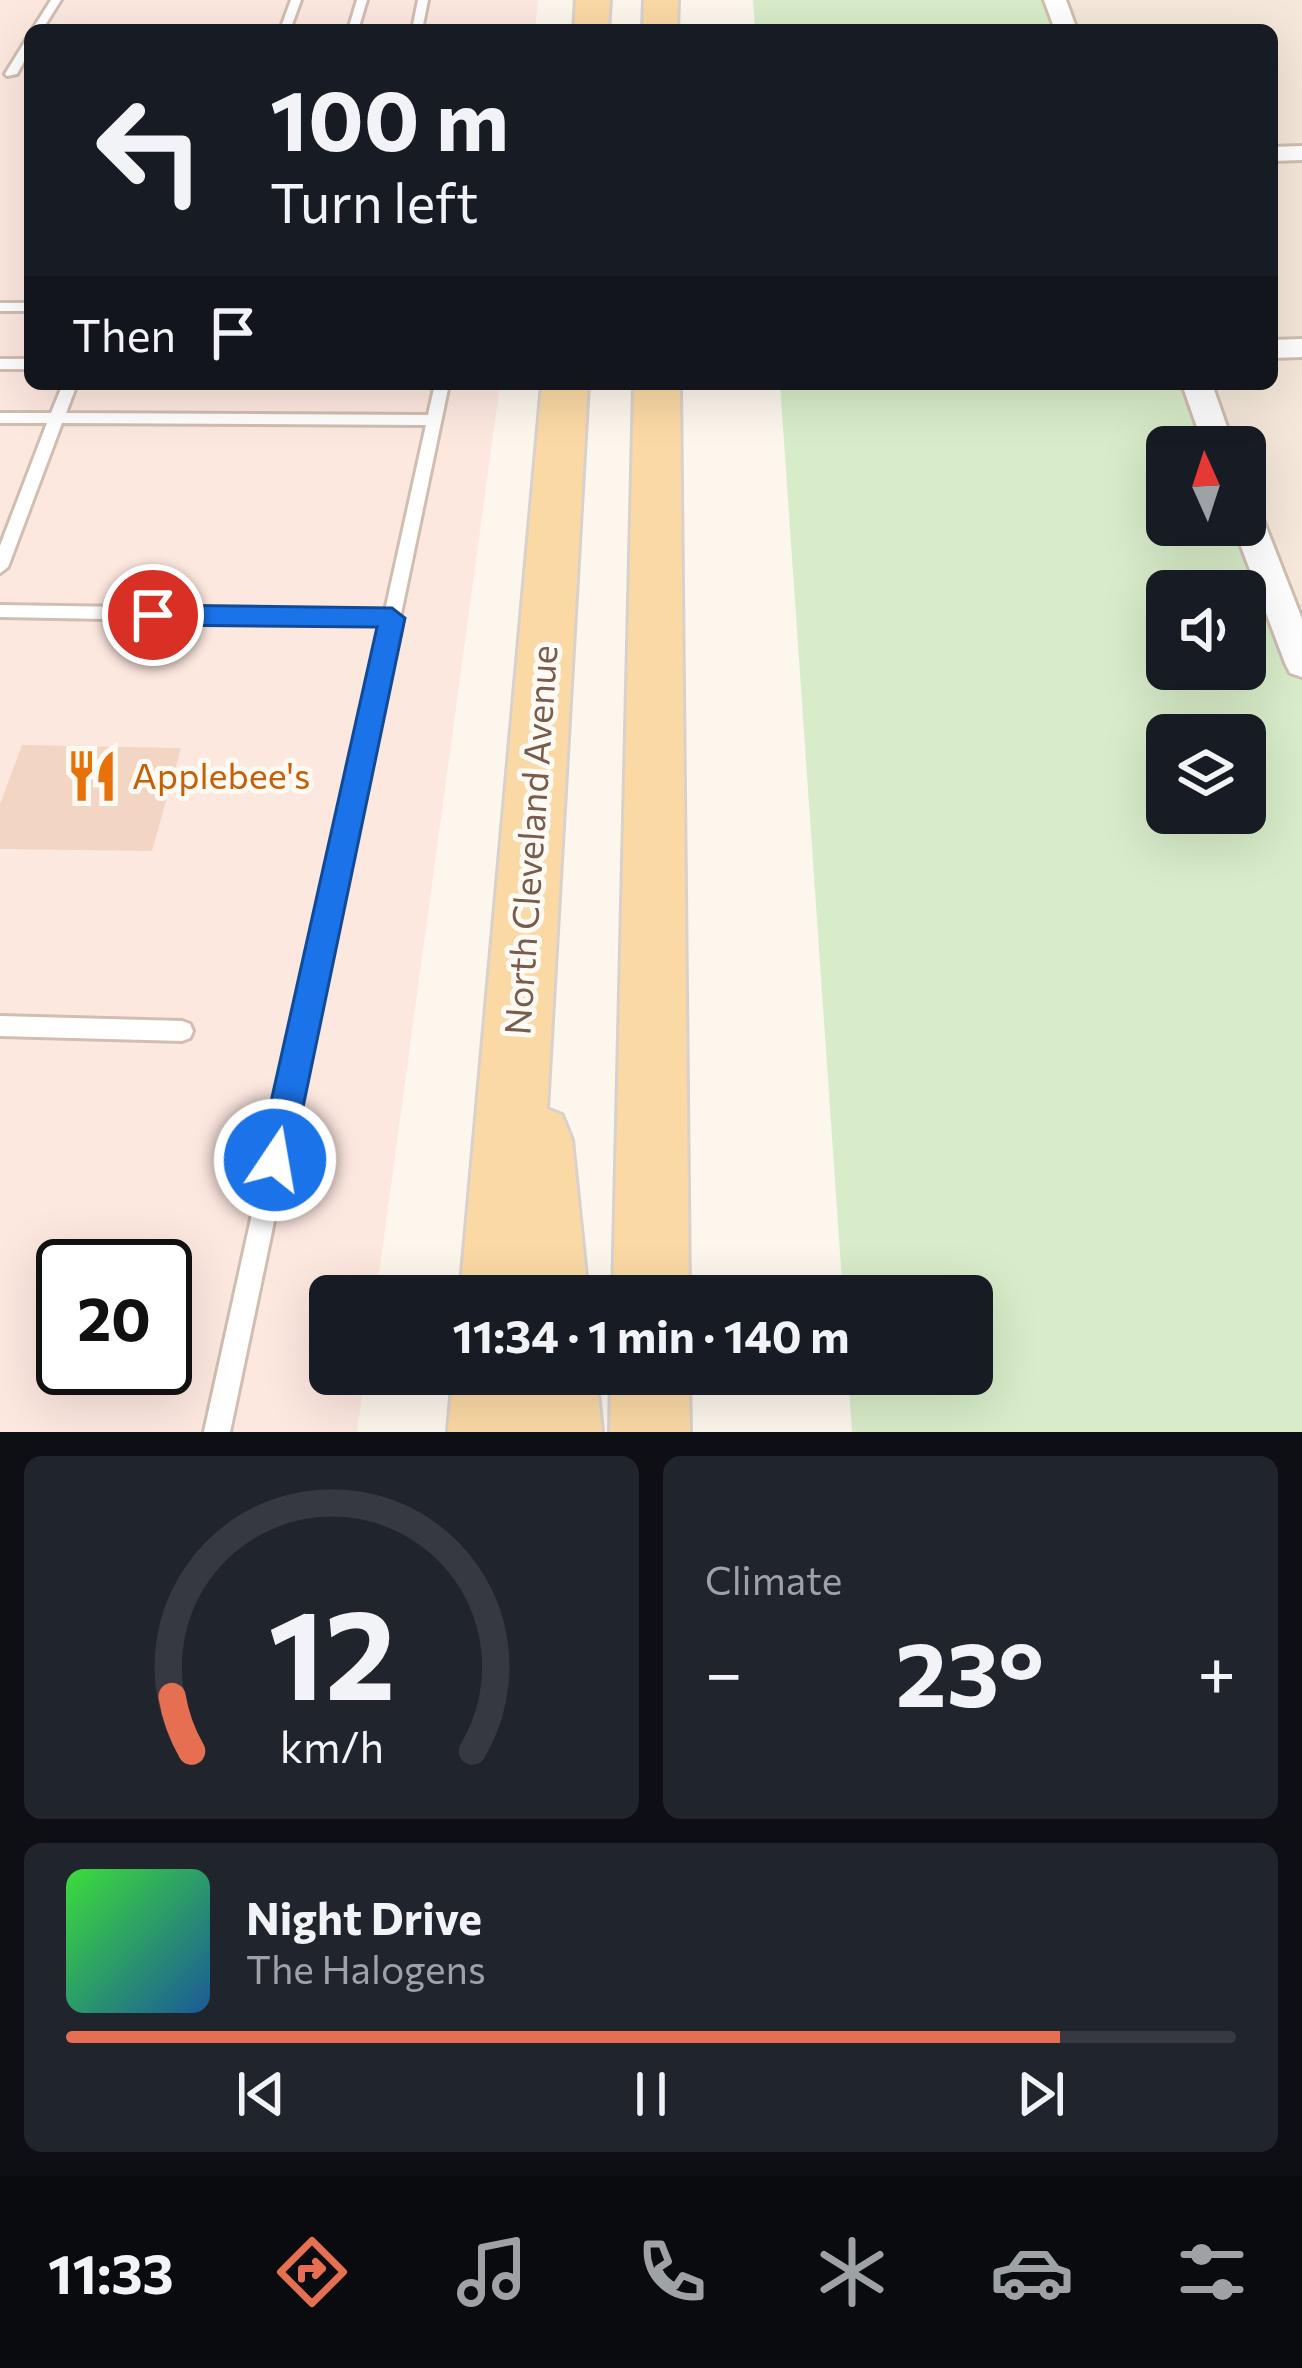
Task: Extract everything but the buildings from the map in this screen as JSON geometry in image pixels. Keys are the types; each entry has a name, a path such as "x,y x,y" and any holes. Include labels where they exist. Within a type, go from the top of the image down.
{"main road":[{"name":"North Cleveland Avenue","path":"499,1275 565,390"},
{"path":"651,1275 658,390"},
{"path":"522,956 548,1275"},
{"path":"488,1432 491,1395"},
{"path":"559,1395 562,1432"},
{"path":"650,1395 650,1432"}],"street":[{"path":"1199,390 1212,426"},
{"path":"1258,546 1299,644"}],"lane":[{"path":"5,74 24,50"},
{"path":"0,567 68,390"},
{"path":"217,1432 441,390"},
{"path":"0,418 435,420"},
{"path":"0,611 392,618"},
{"path":"0,1025 182,1031"}],"shaded area":[{"path":"0,0 538,0 536,24 24,24 24,390 499,390 379,1275 309,1275 309,1395 362,1395 357,1432 0,1432"},
{"path":"1063,0 1302,0 1302,638 1266,542 1266,426 1222,426 1209,390 1278,390 1278,24 1070,24"}],"green space":[{"path":"753,0 1063,0 1070,24 755,24"},
{"path":"780,390 1209,390 1222,426 1146,426 1146,546 1266,546 1266,542 1302,638 1302,1432 852,1432 849,1395 993,1395 993,1275 842,1275"}],"place":[{"name":"Applebee's","path":"92,776"}],"route":[{"path":"153,615 392,618 275,1160"}]}
